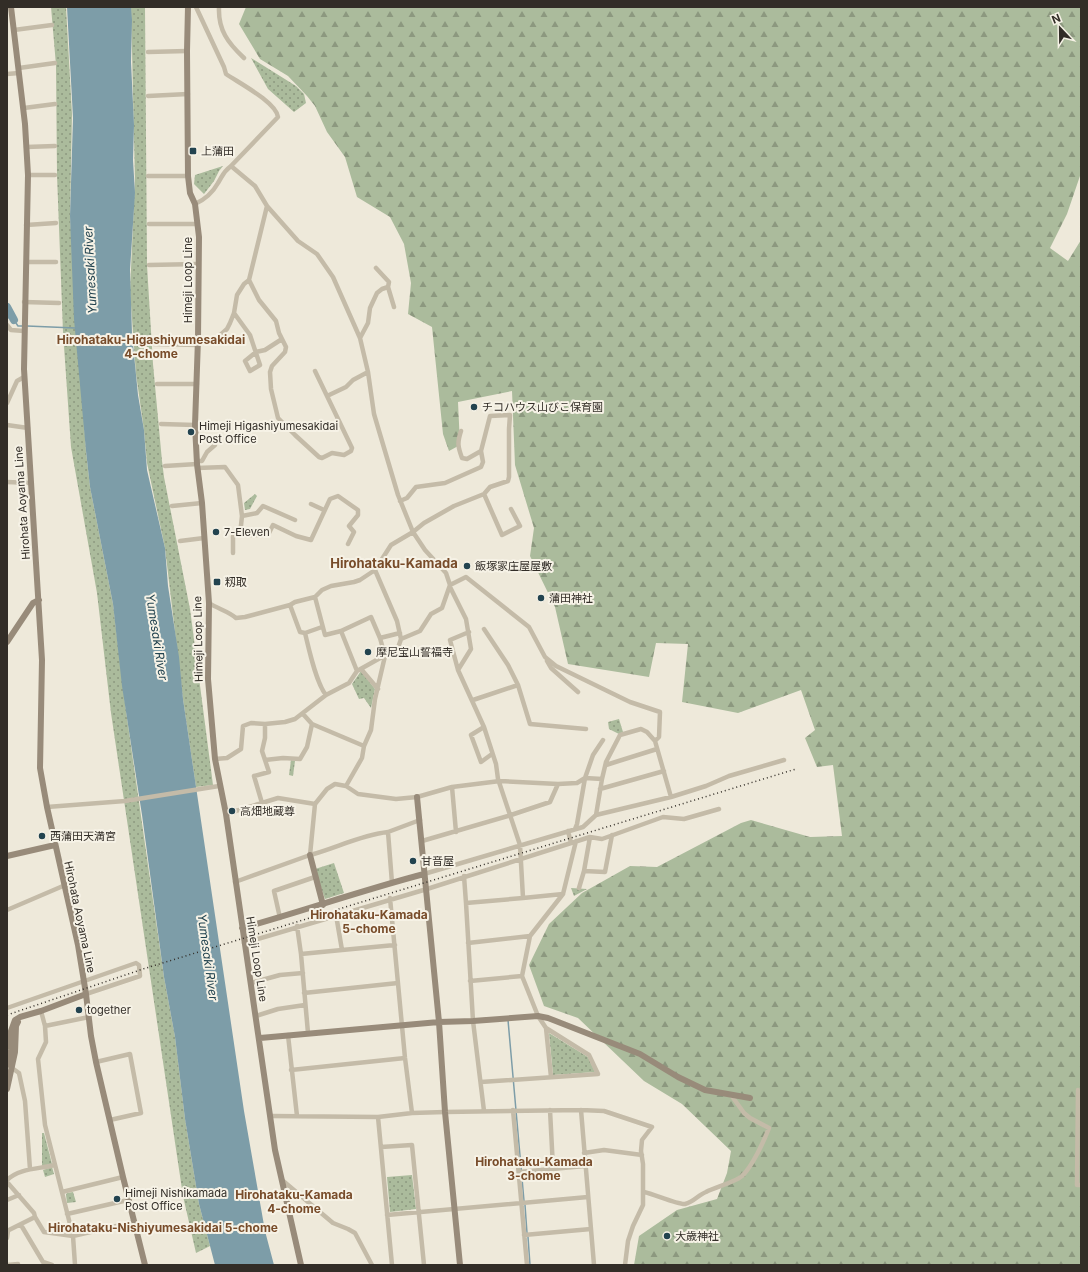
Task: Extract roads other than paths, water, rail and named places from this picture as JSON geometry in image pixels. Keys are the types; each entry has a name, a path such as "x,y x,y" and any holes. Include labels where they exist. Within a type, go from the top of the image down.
{"main road":[{"name":"Hirohata Aoyama Line","path":"11,7 24,108 28,175 24,302 24,378 42,660 40,768 63,886 78,945 96,1062 128,1200 145,1265"},
{"name":"Himeji Loop Line","path":"188,7 188,176 190,193 195,204 196,224 199,237 198,342 195,425 209,603 208,679 215,759 219,786 226,814 244,942 260,1038 275,1150 301,1265"},
{"path":"7,642 32,603 39,600"},
{"path":"417,797 439,1022 445,1112 460,1265"},
{"path":"7,856 55,845"},
{"path":"310,855 323,905"},
{"path":"242,928 280,918 424,874"},
{"path":"7,1089 9,1038 12,1025 15,1020 86,994"},
{"path":"260,1038 439,1022 473,1022 538,1016 548,1018 640,1054 678,1077 705,1090 750,1098"},
{"path":"9,1067 15,1052 16,1026 24,1017"}],"street":[{"path":"195,204 204,200 218,184 223,172 232,166 278,117 277,112 265,100 226,74 196,7"},
{"path":"219,7 221,28 230,46 244,58"},
{"path":"14,30 52,25"},
{"path":"148,52 187,51"},
{"path":"7,74 19,70 55,63"},
{"path":"148,96 188,94"},
{"path":"24,108 56,104"},
{"path":"26,147 55,146"},
{"path":"232,166 254,186 267,206 298,241 318,254 333,277 360,338 368,372 374,414 400,501 413,532 425,550 446,573 450,586 466,619 471,649 458,670"},
{"path":"28,175 55,175"},
{"path":"148,176 188,176"},
{"path":"154,344 213,340 227,329 234,313 237,295 244,284 249,280 267,206"},
{"path":"26,225 56,223"},
{"path":"149,224 196,224"},
{"path":"26,262 56,262"},
{"path":"149,265 198,264"},
{"path":"376,268 389,282 388,287 394,307"},
{"path":"249,280 257,296 276,321 286,347 285,352 272,366 270,372 271,389 277,415 295,435 319,457 322,458 332,453 344,455 351,451 352,448 315,371"},
{"path":"360,338 368,323 370,308 376,294 382,289 388,287"},
{"path":"24,302 59,303"},
{"path":"234,313 250,335 256,352 265,350 282,339"},
{"path":"7,325 11,330 24,330"},
{"path":"327,396 346,387 353,380 368,372"},
{"path":"7,403 17,381 24,378"},
{"path":"157,384 197,384"},
{"path":"209,603 216,608 230,613 236,618 245,617 315,597 322,590 331,586 354,582 375,570 391,545 413,532 424,523 454,506 484,494 490,487 508,481 510,415 490,416 481,451 483,462 481,467 445,483 416,487 407,498 400,501"},
{"path":"161,424 195,425"},
{"path":"7,425 28,428"},
{"path":"461,431 458,448 462,458 467,459 481,451"},
{"path":"197,464 202,461 207,452 215,445 215,441"},
{"path":"165,466 197,464 225,466 238,485 242,516 240,535"},
{"path":"7,482 31,483"},
{"path":"484,494 502,535 520,526 511,509"},
{"path":"233,552 233,536 268,535 273,525 296,536 310,540 330,498 338,496 358,510 358,515 349,526 354,532 348,544"},
{"path":"172,506 202,503"},
{"path":"311,504 324,510"},
{"path":"242,516 257,513 263,506 295,520"},
{"path":"180,541 204,538"},
{"path":"215,759 227,758 241,749 243,726 251,723 265,724 285,722 295,719 326,695 348,683 359,670 398,648 401,639 400,633 390,602 375,570"},
{"path":"401,639 420,631 431,614 442,608 450,586 466,577 529,627 551,668 578,692"},
{"path":"315,597 325,635 341,631 371,617 380,638 385,656 375,699 371,730 364,746 362,758 346,786"},
{"path":"290,605 300,632 305,633 322,628"},
{"path":"484,629 508,665 518,685 530,724 586,729"},
{"path":"341,631 359,670 378,689"},
{"path":"469,632 450,640 458,670 484,727 520,845 522,859 523,898"},
{"path":"305,633 313,664 322,690 326,695"},
{"path":"380,638 400,633"},
{"path":"546,657 557,667 630,702 660,712 659,737 655,740"},
{"path":"473,700 518,685"},
{"path":"303,714 312,724 364,746"},
{"path":"262,803 254,776 269,772 262,751 265,738 265,724"},
{"path":"265,760 283,758 300,759 307,747 312,724"},
{"path":"484,727 471,735 481,762 492,754"},
{"path":"596,815 606,765 620,736 641,729 647,732 655,740 671,797"},
{"path":"574,829 577,824 585,778 593,755 603,740"},
{"path":"606,765 657,750"},
{"path":"424,874 583,827 596,815 671,797 706,786 729,776 784,760"},
{"path":"600,789 664,771"},
{"path":"310,855 315,804 327,789 335,784 346,786 358,794 396,799 417,797 452,787 500,781 558,784 577,783 585,778 602,779"},
{"path":"422,841 456,832 550,802 558,784"},
{"path":"47,807 125,801 219,786"},
{"path":"452,787 456,832"},
{"path":"226,814 278,798 315,804"},
{"path":"244,942 390,898 426,889 590,837 602,839 663,817 684,819 719,809"},
{"path":"235,882 310,855 332,849 373,834 388,832 420,820"},
{"path":"481,1082 598,1074 589,1055 546,1028 538,1016 522,976 530,936 563,894 573,842 568,831"},
{"path":"388,832 392,883"},
{"path":"584,871 605,872 612,835"},
{"path":"579,888 584,871 590,837"},
{"path":"464,876 473,1022 484,1111"},
{"path":"280,918 274,891 315,877"},
{"path":"7,909 63,886"},
{"path":"466,903 563,894"},
{"path":"390,898 405,1058 412,1113"},
{"path":"336,915 342,950"},
{"path":"297,926 308,1033"},
{"path":"468,943 530,936"},
{"path":"301,954 395,945"},
{"path":"7,1008 136,963 139,965 140,976 86,994"},
{"path":"251,983 280,975 302,973"},
{"path":"470,981 522,976"},
{"path":"304,993 398,983"},
{"path":"256,1016 278,1009 305,1005"},
{"path":"41,1011 45,1026 46,1042 38,1058 46,1125 73,1236 75,1265"},
{"path":"45,1026 89,1017"},
{"path":"546,1028 551,1077"},
{"path":"288,1035 297,1116"},
{"path":"96,1062 130,1054 141,1113 110,1120"},
{"path":"292,1070 405,1058"},
{"path":"9,1067 19,1073 25,1101 30,1169"},
{"path":"1078,1090 1077,1185 1081,1185"},
{"path":"644,1192 664,1198 676,1204 685,1204 695,1200 706,1191 741,1176 748,1168 770,1128 750,1118 731,1095"},
{"path":"271,1116 378,1117 412,1113 513,1110 581,1110 604,1111 652,1128 642,1140 643,1204 628,1241 625,1265"},
{"path":"513,1110 528,1265"},
{"path":"550,1110 553,1168"},
{"path":"581,1110 594,1265"},
{"path":"378,1117 392,1265"},
{"path":"381,1147 412,1145 424,1265"},
{"path":"584,1153 604,1150 642,1156"},
{"path":"55,1165 30,1169 11,1176 7,1181 34,1214 44,1232 73,1236 134,1222"},
{"path":"519,1172 585,1166"},
{"path":"62,1192 123,1177"},
{"path":"281,1179 333,1223 355,1233 372,1265"},
{"path":"7,1200 19,1196"},
{"path":"387,1215 588,1197"},
{"path":"67,1214 128,1200"},
{"path":"7,1238 8,1231 35,1217"},
{"path":"21,1225 43,1262 52,1265"},
{"path":"524,1235 591,1229"},
{"path":"7,1265 18,1265"}],"water":[{"name":"Yumesaki River","path":"67,7 131,7 131,62 134,125 133,160 135,193 130,270 132,334 138,395 144,430 147,470 165,548 168,586 179,657 183,699 244,1111 265,1231 274,1265 215,1265 199,1204 185,1119 175,1037 164,977 142,815 122,686 113,604 90,487 86,451 74,319 70,216 73,118"}],"waterway":[{"path":"7,307 14,320"},
{"path":"7,317 14,320 18,326 23,326"},
{"path":"27,326 75,328"},
{"path":"508,1020 524,1201"},
{"path":"525,1205 527,1233"},
{"path":"528,1237 530,1265"}],"railway":[{"path":"7,1015 143,969 796,769"}],"place":[{"name":"上蒲田","path":"193,151"},
{"name":"チコハウス山びこ保育園","path":"474,407"},
{"name":"Himeji Higashiyumesakidai Post Office","path":"191,432"},
{"name":"7-Eleven","path":"216,532"},
{"name":"飯塚家庄屋屋敷","path":"467,566"},
{"name":"籾取","path":"217,582"},
{"name":"蒲田神社","path":"541,598"},
{"name":"摩尼宝山誓福寺","path":"368,652"},
{"name":"高畑地蔵尊","path":"232,811"},
{"name":"西蒲田天満宮","path":"42,836"},
{"name":"甘音屋","path":"413,861"},
{"name":"together","path":"79,1010"},
{"name":"Himeji Nishikamada Post Office","path":"117,1199"},
{"name":"大歳神社","path":"667,1236"}],"district":[{"name":"Hirohataku-Higashiyumesakidai 4-chome","path":"151,346"},
{"name":"Hirohataku-Kamada","path":"394,563"},
{"name":"Hirohataku-Kamada 5-chome","path":"369,921"},
{"name":"Hirohataku-Kamada 3-chome","path":"534,1168"},
{"name":"Hirohataku-Kamada 4-chome","path":"294,1201"},
{"name":"Hirohataku-Nishiyumesakidai 5-chome","path":"163,1227"}]}
